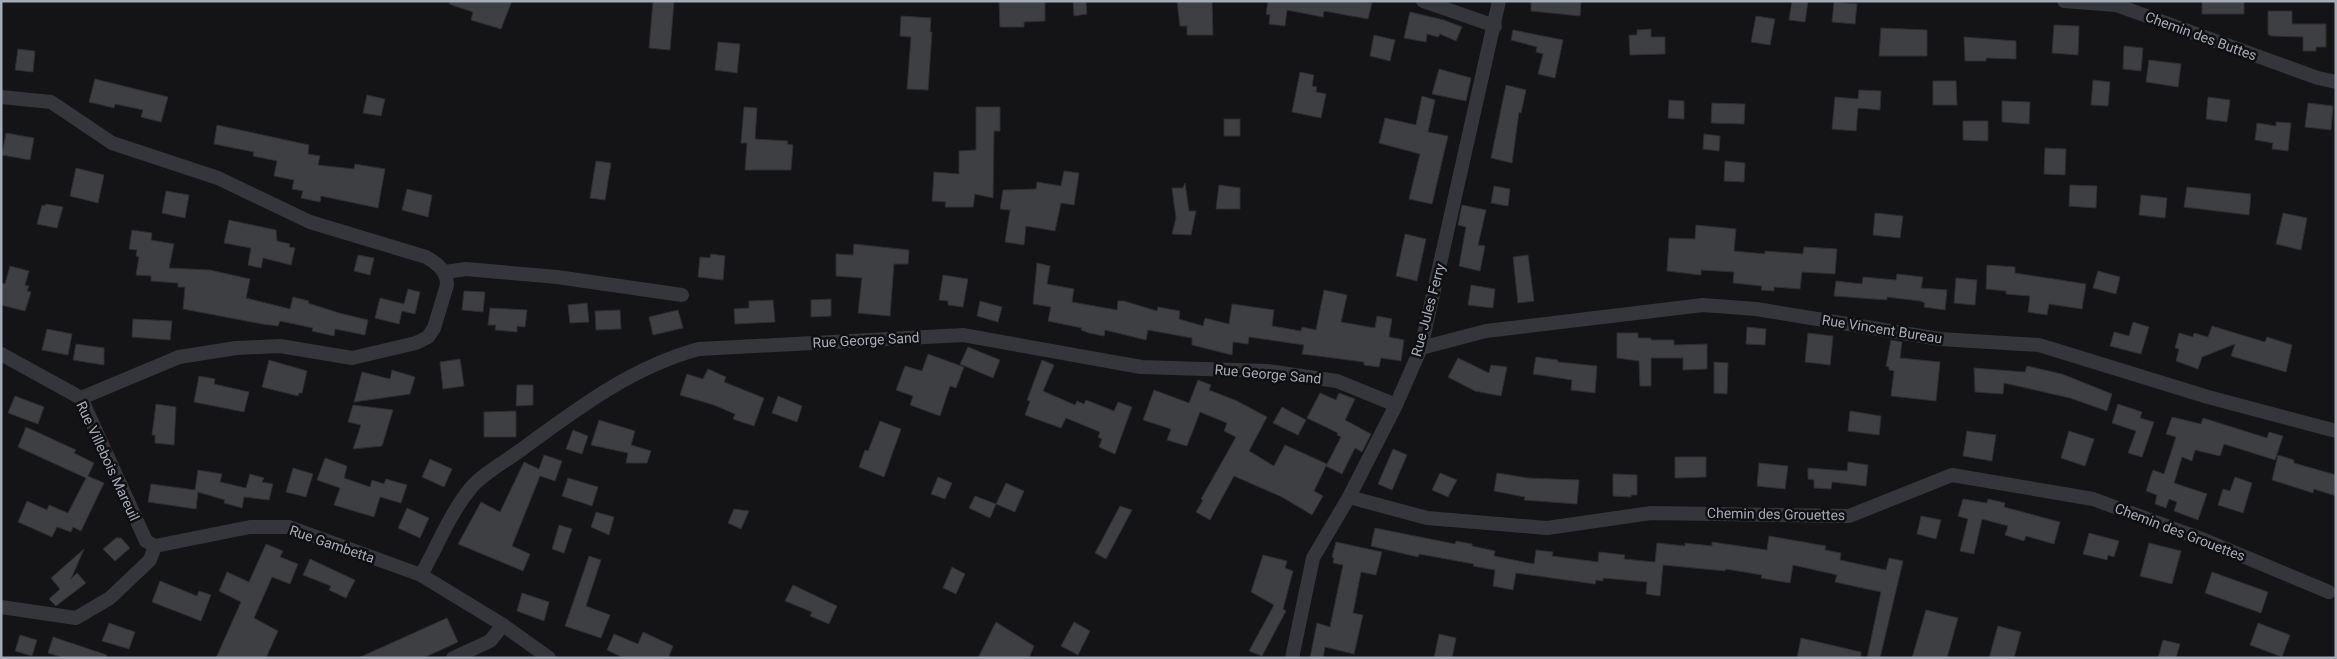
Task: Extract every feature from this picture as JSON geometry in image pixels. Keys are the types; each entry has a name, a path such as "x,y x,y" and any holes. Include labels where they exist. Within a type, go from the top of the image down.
{"street":[{"path":"1423,1 1495,26"},
{"name":"Chemin des Buttes","path":"2064,1 2116,5 2318,78 2336,82"},
{"name":"Rue Jules Ferry","path":"1292,658 1313,558 1349,496 1396,405 1421,348 1500,2"},
{"path":"1,98 51,102 112,142 218,178 310,222 426,257 445,272 447,285 434,328 428,337 416,343 352,358 280,346 236,348 179,357 81,398"},
{"path":"445,272 466,269 557,277 682,294"},
{"name":"Rue Vincent Bureau","path":"1421,348 1486,331 1693,306 1756,309 1940,339 2039,346 2208,397 2336,431"},
{"name":"Rue George Sand","path":"421,575 447,525 470,488 492,470 614,385 651,365 675,355 699,349 963,334 1141,367 1267,371 1337,381 1396,405"},
{"name":"Rue Villebois Mareuil","path":"1,354 81,398 146,541 155,546"},
{"name":"Chemin des Grouettes","path":"1349,496 1426,518 1547,528 1651,513 1849,516 1952,475 2093,498 2202,539 2329,592"},
{"name":"Rue Gambetta","path":"155,546 250,528 289,527 421,575 503,625 549,658"},
{"path":"1,607 76,618 110,598 150,560 155,546"},
{"path":"453,658 490,641 503,625"}],"building":[{"path":"450,1 512,1 501,29 471,20 473,12 449,4"},
{"path":"653,1 674,1 670,50 649,48"},
{"path":"999,1 1045,1 1045,21 1024,22 1024,27 1000,27"},
{"path":"1073,1 1086,1 1087,14 1074,16"},
{"path":"1177,1 1212,1 1213,35 1187,35 1187,26 1180,26"},
{"path":"1268,1 1362,1 1372,3 1368,19 1324,11 1323,17 1287,10 1285,26 1269,24 1270,15 1266,14"},
{"path":"1531,1 1581,1 1580,16 1531,11"},
{"path":"1792,1 1808,1 1805,22 1789,20"},
{"path":"2202,1 2244,1 2244,14 2202,14"},
{"path":"1834,2 1857,4 1855,24 1832,22"},
{"path":"2268,11 2292,11 2292,24 2326,24 2326,47 2316,47 2316,51 2303,51 2303,37 2271,36 2268,34"},
{"path":"1410,12 1444,20 1462,27 1456,41 1440,34 1438,37 1427,34 1426,42 1404,38"},
{"path":"901,16 931,18 930,32 932,32 928,90 907,89 911,37 900,36"},
{"path":"1756,16 1775,19 1770,45 1751,42"},
{"path":"2054,25 2079,26 2078,55 2052,53"},
{"path":"1881,28 1927,30 1927,56 1879,56"},
{"path":"1651,29 1651,37 1665,37 1665,54 1630,55 1629,35 1637,35 1637,30"},
{"path":"1513,30 1563,40 1555,78 1538,74 1543,54 1536,52 1537,47 1511,40"},
{"path":"1374,35 1395,40 1390,61 1370,56"},
{"path":"1964,37 2016,41 2016,59 1986,58 1986,61 1965,61"},
{"path":"718,42 740,44 737,73 715,70"},
{"path":"2124,46 2143,48 2141,71 2123,69"},
{"path":"18,49 35,51 33,72 15,70"},
{"path":"2149,60 2181,64 2178,87 2146,82"},
{"path":"1439,69 1471,78 1466,101 1432,94"},
{"path":"1300,72 1314,75 1312,86 1317,87 1316,92 1326,94 1321,118 1292,112"},
{"path":"95,79 168,97 161,122 141,117 143,110 115,104 114,108 89,102"},
{"path":"2093,80 2110,82 2108,106 2091,105"},
{"path":"1933,81 1956,81 1957,105 1933,105"},
{"path":"1506,85 1526,90 1521,113 1519,112 1512,163 1491,158"},
{"path":"1859,90 1881,91 1880,110 1858,108 1856,131 1832,129 1835,97 1858,99"},
{"path":"367,95 385,99 381,116 363,113"},
{"path":"1422,96 1435,100 1428,132 1448,136 1432,204 1409,199 1420,154 1379,143 1385,118 1416,125"},
{"path":"2208,97 2230,100 2227,122 2206,119"},
{"path":"1669,100 1684,101 1684,119 1668,118"},
{"path":"2002,101 2030,102 2029,124 2002,122"},
{"path":"1712,103 1745,104 1744,124 1711,123"},
{"path":"2308,103 2333,106 2331,130 2305,127"},
{"path":"744,107 757,108 755,139 788,141 787,144 793,145 791,170 745,170 747,143 741,143"},
{"path":"976,107 1000,107 1000,131 994,131 993,198 975,194 973,207 945,207 946,202 932,201 934,172 959,174 959,151 976,150"},
{"path":"1224,119 1240,119 1240,136 1224,136"},
{"path":"1963,121 1988,121 1988,141 1963,140"},
{"path":"2276,122 2291,123 2288,151 2272,149 2273,143 2255,140 2257,123 2276,126"},
{"path":"217,125 309,145 308,154 320,156 318,165 354,169 355,164 385,169 378,208 321,196 320,202 301,198 303,191 292,189 294,180 274,176 277,161 253,156 254,152 214,144"},
{"path":"6,133 34,138 30,160 2,155"},
{"path":"1704,134 1720,136 1719,151 1703,149"},
{"path":"2045,148 2066,149 2065,175 2044,174"},
{"path":"596,161 611,163 605,200 590,198"},
{"path":"1725,161 1745,163 1744,182 1724,181"},
{"path":"76,168 104,175 98,203 70,196"},
{"path":"1064,171 1079,173 1074,205 1061,203 1055,231 1026,226 1024,245 1005,242 1010,210 1000,209 1003,190 1036,189 1037,182 1061,186"},
{"path":"1185,183 1189,211 1196,211 1191,235 1172,234 1176,218 1172,188 1183,188"},
{"path":"1219,185 1240,188 1240,209 1216,209"},
{"path":"2070,185 2097,186 2096,208 2069,206"},
{"path":"1494,186 1510,189 1508,206 1491,203"},
{"path":"2187,187 2251,194 2249,215 2184,207"},
{"path":"407,189 432,195 428,217 402,210"},
{"path":"166,191 189,195 185,218 162,213"},
{"path":"2141,195 2167,198 2165,218 2139,215"},
{"path":"46,204 63,207 57,228 37,224 42,205 45,206"},
{"path":"1462,205 1486,210 1478,245 1485,246 1480,271 1459,266 1466,227 1458,225"},
{"path":"1875,213 1903,216 1900,238 1873,235"},
{"path":"2283,213 2307,218 2301,250 2276,244"},
{"path":"229,220 276,230 277,241 290,244 289,247 295,248 291,265 263,258 261,268 248,265 251,248 224,243"},
{"path":"1696,225 1736,229 1734,251 1765,254 1765,251 1803,254 1804,247 1837,249 1835,274 1802,272 1800,289 1774,287 1774,291 1761,290 1762,286 1733,283 1734,272 1701,270 1701,275 1667,271 1669,238 1695,239"},
{"path":"132,230 152,233 151,240 174,244 169,268 210,270 250,279 246,298 290,309 293,297 309,301 308,303 368,320 365,335 335,329 334,336 312,331 313,328 280,321 278,326 183,309 185,287 178,287 178,283 151,281 151,276 136,275 139,257 136,256 137,250 129,249"},
{"path":"1405,234 1426,239 1417,281 1396,276"},
{"path":"854,244 909,250 908,264 894,264 890,316 858,313 862,278 836,276 836,254 853,255"},
{"path":"711,254 725,256 723,280 698,277 700,257 710,258"},
{"path":"358,255 374,258 370,275 354,271"},
{"path":"1528,255 1534,301 1518,303 1513,257"},
{"path":"1037,263 1050,266 1047,284 1074,289 1072,302 1117,310 1118,301 1124,301 1157,311 1158,307 1180,311 1179,319 1203,326 1205,318 1229,324 1232,304 1274,310 1272,326 1301,331 1302,327 1316,330 1324,290 1347,295 1341,322 1375,328 1377,316 1392,319 1389,337 1404,340 1401,361 1381,358 1379,367 1364,365 1364,362 1302,354 1304,345 1249,337 1248,344 1233,342 1232,355 1192,345 1192,338 1148,330 1146,340 1105,330 1104,336 1089,333 1081,330 1082,328 1048,321 1051,307 1033,304"},
{"path":"1987,265 2015,267 2015,273 2086,284 2082,309 2049,304 2047,315 2028,312 2030,296 2006,294 2006,291 1986,289"},
{"path":"10,266 29,271 25,285 29,286 27,291 31,292 25,311 1,305 1,283 5,284"},
{"path":"2098,271 2120,277 2116,294 2093,288"},
{"path":"1897,274 1923,277 1921,288 1947,290 1945,310 1924,307 1925,303 1920,301 1887,297 1887,300 1834,296 1836,281 1862,284 1863,277 1896,280"},
{"path":"943,275 968,279 963,307 948,305 948,301 939,300"},
{"path":"1956,278 1977,280 1975,305 1954,303"},
{"path":"1471,285 1495,289 1493,308 1468,305"},
{"path":"408,289 420,292 415,314 402,311 399,324 375,318 380,298 404,304"},
{"path":"464,291 485,292 483,312 462,310"},
{"path":"831,299 831,316 811,317 811,300"},
{"path":"773,300 775,322 735,324 734,309 749,308 749,301"},
{"path":"980,301 1002,307 998,322 977,316"},
{"path":"587,303 589,322 570,323 568,305"},
{"path":"490,308 527,310 525,327 517,326 517,332 495,330 496,325 488,325"},
{"path":"620,310 621,329 596,330 595,311"},
{"path":"678,310 683,328 653,335 649,317"},
{"path":"133,319 172,321 170,340 132,337"},
{"path":"2133,322 2149,327 2141,354 2110,346 2114,332 2129,336"},
{"path":"2212,326 2265,342 2267,337 2292,345 2286,372 2231,356 2235,344 2202,357 2198,369 2176,361 2179,349 2175,348 2179,333 2193,337 2194,333 2208,337"},
{"path":"1747,327 1766,329 1765,345 1746,344"},
{"path":"47,329 72,334 68,355 42,350"},
{"path":"1617,333 1638,333 1638,338 1651,338 1651,340 1674,340 1674,345 1707,344 1707,369 1683,370 1683,358 1651,358 1651,386 1640,386 1639,361 1617,358"},
{"path":"1808,333 1833,336 1830,365 1805,362"},
{"path":"1891,340 1902,342 1900,358 1940,362 1936,401 1891,396 1894,371 1889,370 1889,367 1886,366"},
{"path":"76,344 104,348 104,365 73,360"},
{"path":"968,347 1000,360 993,378 960,364"},
{"path":"928,354 964,367 956,388 950,386 940,416 910,405 913,396 896,390 905,366 922,371"},
{"path":"1536,357 1558,360 1558,362 1597,366 1595,393 1571,390 1572,380 1533,374"},
{"path":"1458,358 1489,373 1491,365 1507,367 1501,396 1475,391 1448,377"},
{"path":"460,359 464,386 443,389 440,362"},
{"path":"269,360 307,371 302,393 299,393 298,396 262,387"},
{"path":"1042,360 1054,365 1043,391 1075,405 1077,401 1084,404 1086,400 1114,411 1118,402 1132,407 1115,454 1099,447 1102,439 1098,437 1100,432 1066,418 1061,428 1025,415 1030,401 1027,400"},
{"path":"1714,362 1728,363 1727,394 1714,393"},
{"path":"2027,366 2062,374 2112,394 2107,411 2070,398 2004,383 2003,394 1975,392 1974,368 2025,372"},
{"path":"708,369 726,377 724,382 764,398 754,426 733,419 735,414 714,405 680,395 687,374 703,379"},
{"path":"392,370 415,377 410,394 354,402 362,372 390,379"},
{"path":"199,376 215,379 214,384 249,392 244,412 194,402"},
{"path":"1198,380 1211,385 1209,390 1237,401 1267,417 1249,451 1274,466 1285,445 1327,464 1314,491 1323,496 1312,515 1282,497 1234,476 1210,520 1196,512 1203,500 1201,499 1236,437 1224,431 1227,423 1200,412 1187,446 1167,440 1171,429 1143,420 1154,390 1189,403"},
{"path":"517,385 533,385 533,405 516,406"},
{"path":"1320,393 1336,400 1339,393 1355,399 1345,420 1371,434 1362,452 1355,448 1342,474 1326,466 1341,437 1337,435 1338,433 1307,418"},
{"path":"15,396 44,407 38,424 8,413"},
{"path":"778,396 802,406 797,422 772,413"},
{"path":"156,404 176,407 174,445 155,443 155,435 152,435"},
{"path":"2118,404 2142,412 2140,418 2154,422 2142,457 2128,453 2136,431 2112,423"},
{"path":"353,405 393,410 382,446 353,449 361,425 348,422"},
{"path":"1282,407 1306,420 1298,435 1273,423"},
{"path":"516,411 516,437 484,437 484,412"},
{"path":"1850,411 1881,416 1879,435 1848,431"},
{"path":"2172,417 2201,424 2203,418 2267,438 2269,432 2283,436 2275,460 2224,444 2220,456 2195,450 2192,461 2182,457 2174,483 2207,494 2198,520 2174,511 2177,502 2169,499 2166,508 2155,504 2157,495 2146,491 2153,470 2164,474 2176,437 2166,434"},
{"path":"599,420 635,431 631,445 651,451 647,463 626,463 628,453 591,445"},
{"path":"880,421 901,429 884,477 859,467 865,450 868,451"},
{"path":"26,427 76,450 74,453 94,463 88,476 104,483 81,531 73,527 71,532 57,527 52,537 18,522 27,501 47,510 49,505 68,513 86,478 18,447"},
{"path":"573,430 588,436 582,454 566,449"},
{"path":"1967,431 1996,435 1992,461 1963,456"},
{"path":"2069,431 2094,439 2085,466 2061,458"},
{"path":"1393,449 1407,455 1392,490 1378,484"},
{"path":"544,455 562,461 555,481 540,476 512,546 530,554 523,571 458,544 481,502 500,512 524,462 539,469"},
{"path":"2278,455 2294,460 2294,463 2336,475 2336,496 2314,489 2313,493 2272,480"},
{"path":"1675,457 1706,457 1706,477 1675,478"},
{"path":"325,458 347,466 344,478 370,487 372,480 384,484 386,479 407,485 401,503 380,497 374,517 334,505 340,488 317,480"},
{"path":"430,459 452,469 444,487 422,477"},
{"path":"1848,462 1868,465 1866,486 1832,482 1831,489 1814,488 1814,480 1808,479 1808,468 1847,471"},
{"path":"1759,463 1788,466 1785,489 1757,486"},
{"path":"293,468 313,474 306,497 286,492"},
{"path":"198,470 222,474 220,482 246,488 250,474 264,478 262,482 273,484 269,500 244,497 242,508 224,503 225,500 198,492 196,509 148,502 151,484 195,490"},
{"path":"1440,473 1457,480 1448,497 1432,490"},
{"path":"1497,473 1528,478 1579,480 1577,504 1524,500 1525,497 1494,491"},
{"path":"1613,474 1637,475 1637,495 1631,495 1631,497 1613,496"},
{"path":"938,477 952,483 945,499 931,494"},
{"path":"2235,477 2252,483 2243,513 2218,505 2223,489 2230,491"},
{"path":"568,478 598,487 592,506 562,496"},
{"path":"1006,483 1024,491 1015,512 996,504"},
{"path":"975,496 996,504 990,518 969,508"},
{"path":"1963,499 1987,503 1988,499 2005,503 2004,507 2060,522 2054,544 2026,536 2024,541 2005,535 2008,526 1982,519 1974,554 1960,551 1968,519 1958,516"},
{"path":"1120,506 1132,510 1106,559 1095,553"},
{"path":"407,508 429,518 420,538 398,528"},
{"path":"734,509 749,511 741,529 728,523"},
{"path":"596,512 614,517 609,535 591,527"},
{"path":"1921,516 1941,520 1936,539 1917,534"},
{"path":"559,525 572,529 564,553 552,549"},
{"path":"1375,528 1455,544 1456,541 1472,544 1472,546 1495,551 1494,556 1534,564 1536,550 1553,552 1552,556 1598,562 1599,552 1625,555 1624,559 1655,562 1657,543 1685,546 1685,543 1712,546 1712,542 1767,550 1769,536 1826,546 1825,550 1841,553 1840,560 1886,570 1889,558 1903,561 1880,658 1867,658 1881,592 1835,582 1837,575 1793,565 1790,583 1761,578 1762,575 1726,569 1725,571 1663,565 1660,596 1646,594 1647,582 1603,578 1603,581 1596,580 1595,584 1516,573 1513,590 1493,586 1495,570 1473,566 1474,564 1419,554 1418,557 1371,546"},
{"path":"2089,533 2119,541 2114,557 2108,555 2107,560 2083,554"},
{"path":"116,538 121,538 130,548 115,561 103,549"},
{"path":"1336,542 1382,552 1376,575 1361,572 1353,613 1363,615 1354,654 1325,647 1323,658 1310,658 1317,623 1330,627 1343,565 1333,563 1334,558 1332,557"},
{"path":"2149,543 2181,551 2172,584 2140,576"},
{"path":"266,544 283,551 280,557 298,564 290,584 272,577 254,618 278,631 266,658 216,658 241,602 219,591 227,572 249,582"},
{"path":"84,549 71,579 77,573 86,583 56,606 49,599 60,589 51,578"},
{"path":"1263,555 1287,561 1285,568 1293,571 1283,609 1286,611 1262,656 1249,651 1274,605 1251,592"},
{"path":"589,556 601,560 586,606 610,615 601,638 565,626"},
{"path":"310,559 355,580 346,598 329,590 331,586 303,575"},
{"path":"952,567 965,574 956,594 943,588"},
{"path":"2212,572 2268,592 2261,613 2205,593"},
{"path":"160,581 197,596 199,591 211,595 201,621 152,602"},
{"path":"793,585 837,606 829,624 810,616 812,612 785,601"},
{"path":"522,593 549,602 544,621 517,611"},
{"path":"1926,610 1958,618 1947,658 1912,658"},
{"path":"447,618 458,642 423,658 358,658"},
{"path":"996,622 1034,646 1029,658 978,658"},
{"path":"1074,622 1090,631 1078,655 1061,646"},
{"path":"109,623 135,632 129,649 102,641"},
{"path":"2258,623 2290,635 2282,657 2250,645"},
{"path":"1998,626 2021,632 2014,658 1989,658"},
{"path":"643,632 673,646 669,656 671,658 624,658 607,650 614,634 638,644"},
{"path":"1439,634 1456,638 1452,658 1434,658"},
{"path":"20,635 37,640 32,656 15,651"},
{"path":"53,637 107,655 106,658 64,658 48,653"},
{"path":"1801,638 1861,652 1861,658 1797,658"},
{"path":"2163,640 2180,644 2176,658 2158,658"}]}
